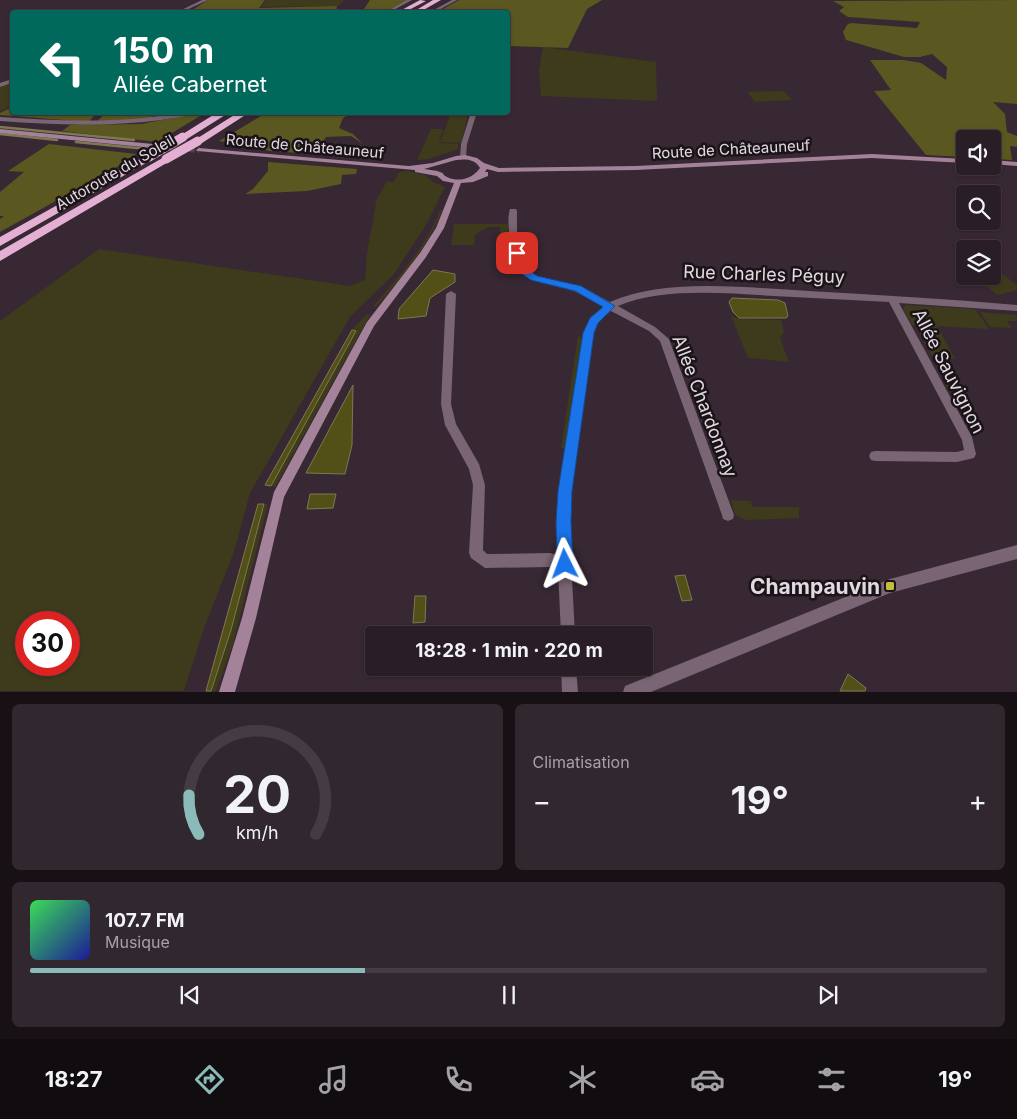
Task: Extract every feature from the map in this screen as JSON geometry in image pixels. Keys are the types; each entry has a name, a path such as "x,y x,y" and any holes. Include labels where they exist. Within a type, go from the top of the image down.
{"highway":[{"path":"406,10 424,0"},
{"path":"420,10 438,0"},
{"name":"Autoroute du Soleil","path":"0,242 151,151 183,137 221,115"},
{"name":"Autoroute du Soleil","path":"0,257 166,159 198,145 242,115"}],"main road":[{"path":"0,130 151,151"},
{"name":"Route de Châteauneuf","path":"198,145 408,168 439,174 446,179 458,181 470,180 498,170 636,168 872,156 956,161"},
{"name":"Route de Châteauneuf","path":"408,168 441,163 454,157 463,157 475,159 483,165 498,170"},
{"path":"439,174 437,168 441,163"},
{"path":"1001,163 1017,164"},
{"path":"480,175 483,165"},
{"path":"227,692 249,618 278,496 370,324 419,262 440,228 458,181"}],"street":[{"path":"184,10 206,0"},
{"path":"391,10 410,0"},
{"path":"436,10 455,0"},
{"path":"0,119 66,123 137,122 183,115"},
{"path":"463,157 464,144 473,115"},
{"name":"Allée Chardonnay","path":"513,212 513,238 521,268 534,278 578,289 652,329 664,339 728,515"},
{"name":"Rue Charles Péguy","path":"568,626 563,522 565,491 587,340 594,320 610,306 636,296 722,290 949,302 1017,308"},
{"path":"451,294 446,404 451,425 475,468 479,485 476,553 484,561 550,560 565,564"},
{"name":"Allée Sauvignon","path":"875,456 957,457 970,454 968,440 893,300"},
{"path":"631,692 890,586 1017,552"},
{"path":"570,676 570,692"}],"shaded area":[{"path":"208,0 265,0 259,8 337,6 336,10 192,10"},
{"path":"267,0 344,0 339,6 260,7"},
{"path":"370,0 408,0 388,10 363,10"},
{"path":"459,0 602,0 587,9 568,48 510,46 510,10 441,10"},
{"path":"1017,0 1017,104 993,102 1005,114 1007,132 1017,136 1017,147 1010,146 1012,160 1001,159 1001,130 956,130 956,157 926,155 874,91 891,90 870,60 904,60 921,63 946,80 947,67 932,54 920,57 904,57 846,40 843,32 847,25 851,23 917,28 920,22 848,17 839,11 844,7 833,1"},
{"path":"543,47 656,62 657,101 541,96 539,71"},
{"path":"10,84 10,107 0,111 0,87"},
{"path":"784,91 792,100 755,102 747,92"},
{"path":"10,108 10,115 95,115 88,122 0,115 0,113"},
{"path":"104,115 156,115 147,119 97,121"},
{"path":"188,115 202,115 157,142 62,131 70,125 141,124"},
{"path":"263,115 348,115 343,118 339,128 353,134 363,144 351,136 326,137 315,154 270,151 219,141"},
{"path":"450,115 468,115 461,143 440,142"},
{"path":"431,129 443,129 439,143 458,144 458,149 429,159 417,160"},
{"path":"49,144 136,154 133,158 0,232 0,219 4,216 0,216 0,192 24,172 8,171"},
{"path":"268,162 357,169 356,174 342,175 341,184 307,191 245,194 253,189 268,171"},
{"path":"406,171 425,175 433,182 445,187 426,225 394,274 350,317 250,493 234,552 204,628 184,691 0,691 0,321 99,249 350,286 365,280 375,202 387,181 394,182 399,172"},
{"path":"440,210 442,210 436,224 414,261 376,307 373,306 420,249"},
{"path":"454,224 508,224 508,240 499,240 500,227 488,227 475,235 474,245 451,245"},
{"path":"433,270 455,274 455,282 430,298 426,316 398,319 399,309"},
{"path":"1001,273 1017,285 1017,290 998,295 985,285 1001,285"},
{"path":"732,298 778,300 785,303 788,316 786,318 739,318 733,312 729,302"},
{"path":"906,305 975,309 989,329 912,325 903,309"},
{"path":"980,312 1017,315 1017,321 1007,321 1012,328 990,327"},
{"path":"367,314 370,315 275,487 271,486 356,331 352,330"},
{"path":"731,316 738,319 781,320 784,332 780,338 789,362 748,358"},
{"path":"916,326 938,327 955,359 933,358"},
{"path":"352,330 356,331 271,486 265,485"},
{"path":"578,336 582,337 565,448 561,448"},
{"path":"944,382 960,382 963,388 959,388 973,411 961,411"},
{"path":"353,385 352,445 345,474 306,473"},
{"path":"310,494 336,494 333,508 307,509"},
{"path":"731,500 751,501 753,507 799,507 799,518 746,520 735,515"},
{"path":"258,504 264,504 231,630 211,691 206,691"},
{"path":"264,504 268,504 233,644 216,691 211,692 231,630"},
{"path":"685,575 692,600 682,601 675,576"},
{"path":"415,596 426,596 425,622 413,623"},
{"path":"848,674 866,688 865,691 840,691"}],"waterway":[{"path":"0,127 134,140"},
{"path":"0,134 57,140"},
{"path":"76,142 147,149"}],"tunnel":[{"path":"153,146 199,150"}],"place":[{"name":"Champauvin","path":"890,586"}],"route":[{"path":"517,253 521,268 534,278 578,289 610,306 594,320 589,333 584,361 565,491 563,522 565,564"}]}
